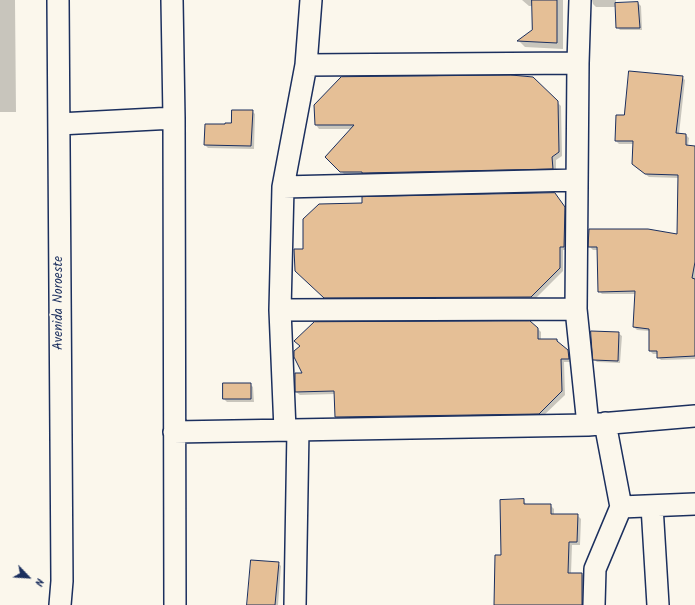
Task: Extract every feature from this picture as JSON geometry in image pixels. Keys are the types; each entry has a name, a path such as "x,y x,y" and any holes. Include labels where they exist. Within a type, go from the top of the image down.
{"street":[{"name":"Avenida Noroeste","path":"58,0 62,581 60,605"},
{"path":"172,0 174,118 174,605"},
{"path":"295,605 292,430 280,310 283,187 306,65 311,0"},
{"path":"580,0 576,309 596,424 621,507 595,569 594,605"},
{"path":"306,65 578,63"},
{"path":"59,124 174,118"},
{"path":"283,187 577,180"},
{"path":"280,310 576,309"},
{"path":"174,432 596,424 695,416"},
{"path":"621,507 695,504"},
{"path":"652,506 658,605"}],"building":[{"path":"532,0 557,0 557,43 517,41 532,30"},
{"path":"638,2 640,28 616,28 615,3"},
{"path":"629,71 683,76 676,133 686,134 686,145 695,146 695,262 692,278 695,279 695,356 657,358 657,351 649,351 649,329 633,327 635,291 598,292 597,247 588,247 589,229 648,229 677,234 678,175 645,174 632,164 633,141 615,141 616,115 624,115"},
{"path":"511,75 533,77 558,101 559,152 552,157 553,169 362,173 340,172 325,157 354,125 315,125 314,105 341,77"},
{"path":"232,110 253,110 251,146 204,145 205,124 231,123"},
{"path":"555,193 565,207 564,247 560,247 560,268 531,297 324,298 295,271 294,249 303,249 303,219 319,204 362,203 362,197"},
{"path":"530,321 538,328 538,339 557,339 557,341 568,350 569,359 561,359 562,391 539,414 335,417 334,391 295,392 295,373 302,373 294,357 294,351 300,346 294,341 314,322"},
{"path":"591,331 619,332 618,361 593,360"},
{"path":"223,383 251,383 251,399 223,399"},
{"path":"524,499 524,504 551,504 551,514 578,514 577,542 569,542 568,573 582,573 582,605 494,605 495,555 501,555 500,500"},
{"path":"251,560 279,562 275,605 247,605"}]}
